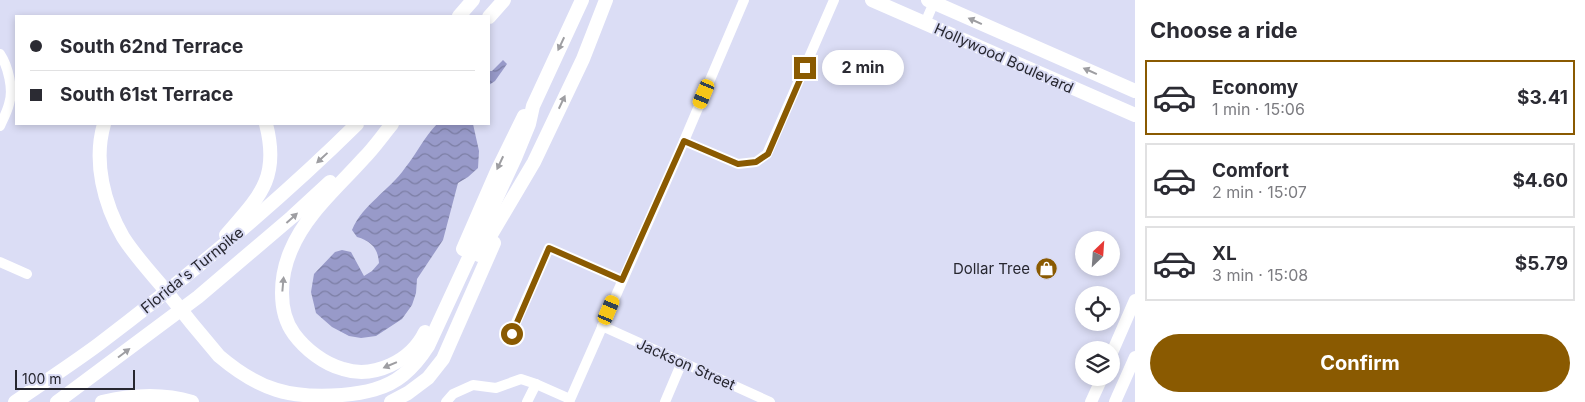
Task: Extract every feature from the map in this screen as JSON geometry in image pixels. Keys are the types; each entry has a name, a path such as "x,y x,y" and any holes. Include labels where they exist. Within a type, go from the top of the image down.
{"highway":[{"path":"490,16 504,0"},
{"path":"200,340 237,372 269,388 295,395 356,394 382,388 402,376 416,363 428,346 515,158 529,124 533,106 582,0"},
{"path":"359,402 382,396 403,384 421,370 436,352 482,248 534,162 583,59 606,0"},
{"name":"Hollywood Boulevard","path":"872,0 1135,115"},
{"name":"Hollywood Boulevard","path":"932,1 1135,91"},
{"path":"455,15 467,7"},
{"path":"390,125 365,158 330,194 303,227 284,269 282,289 284,310 293,333 307,348 327,362 343,370 363,372 386,367 405,358 420,343 507,148 521,120 533,106"},
{"path":"98,125 92,148 92,169 105,222 118,243 200,340 217,366 240,383 290,402"},
{"path":"104,125 99,156 106,196 112,215 140,267"},
{"path":"200,266 251,206 263,188 271,166 271,142 266,125"},
{"name":"Florida's Turnpike","path":"15,402 98,344 200,266 282,195 356,125"},
{"name":"Florida's Turnpike","path":"56,402 198,297 292,217 390,125"},
{"path":"391,402 408,393 428,378 443,359 490,253 502,217"},
{"path":"102,402 122,397 156,395 192,402"}],"main road":[{"path":"1117,341 1135,300"},
{"path":"1115,402 1135,357"},
{"path":"1091,402 1098,386"}],"street":[{"path":"446,402 452,394 473,385 496,388 520,379 536,384 570,400 744,0"},
{"path":"684,141 738,164 756,162 768,154 834,0"},
{"path":"925,23 932,1"},
{"path":"0,54 9,76 10,102 0,126"},
{"path":"512,334 549,248 622,280"},
{"path":"0,262 27,274"},
{"name":"Jackson Street","path":"602,326 770,402"},
{"path":"665,402 682,362"},
{"path":"527,402 536,384"}],"water":[{"path":"503,60 507,64 495,81 490,84 490,71"},
{"path":"436,125 473,125 479,151 478,168 458,183 443,240 417,279 416,293 412,305 402,319 376,336 361,338 349,336 332,327 316,313 311,292 314,274 335,252 342,250 351,252 364,276 379,263 373,246 357,237 352,230 369,205 399,176"}],"place":[{"name":"Dollar Tree","path":"1046,268"}],"route":[{"path":"512,334 549,248 622,280 684,141 738,164 756,162 768,154 805,68"}]}
